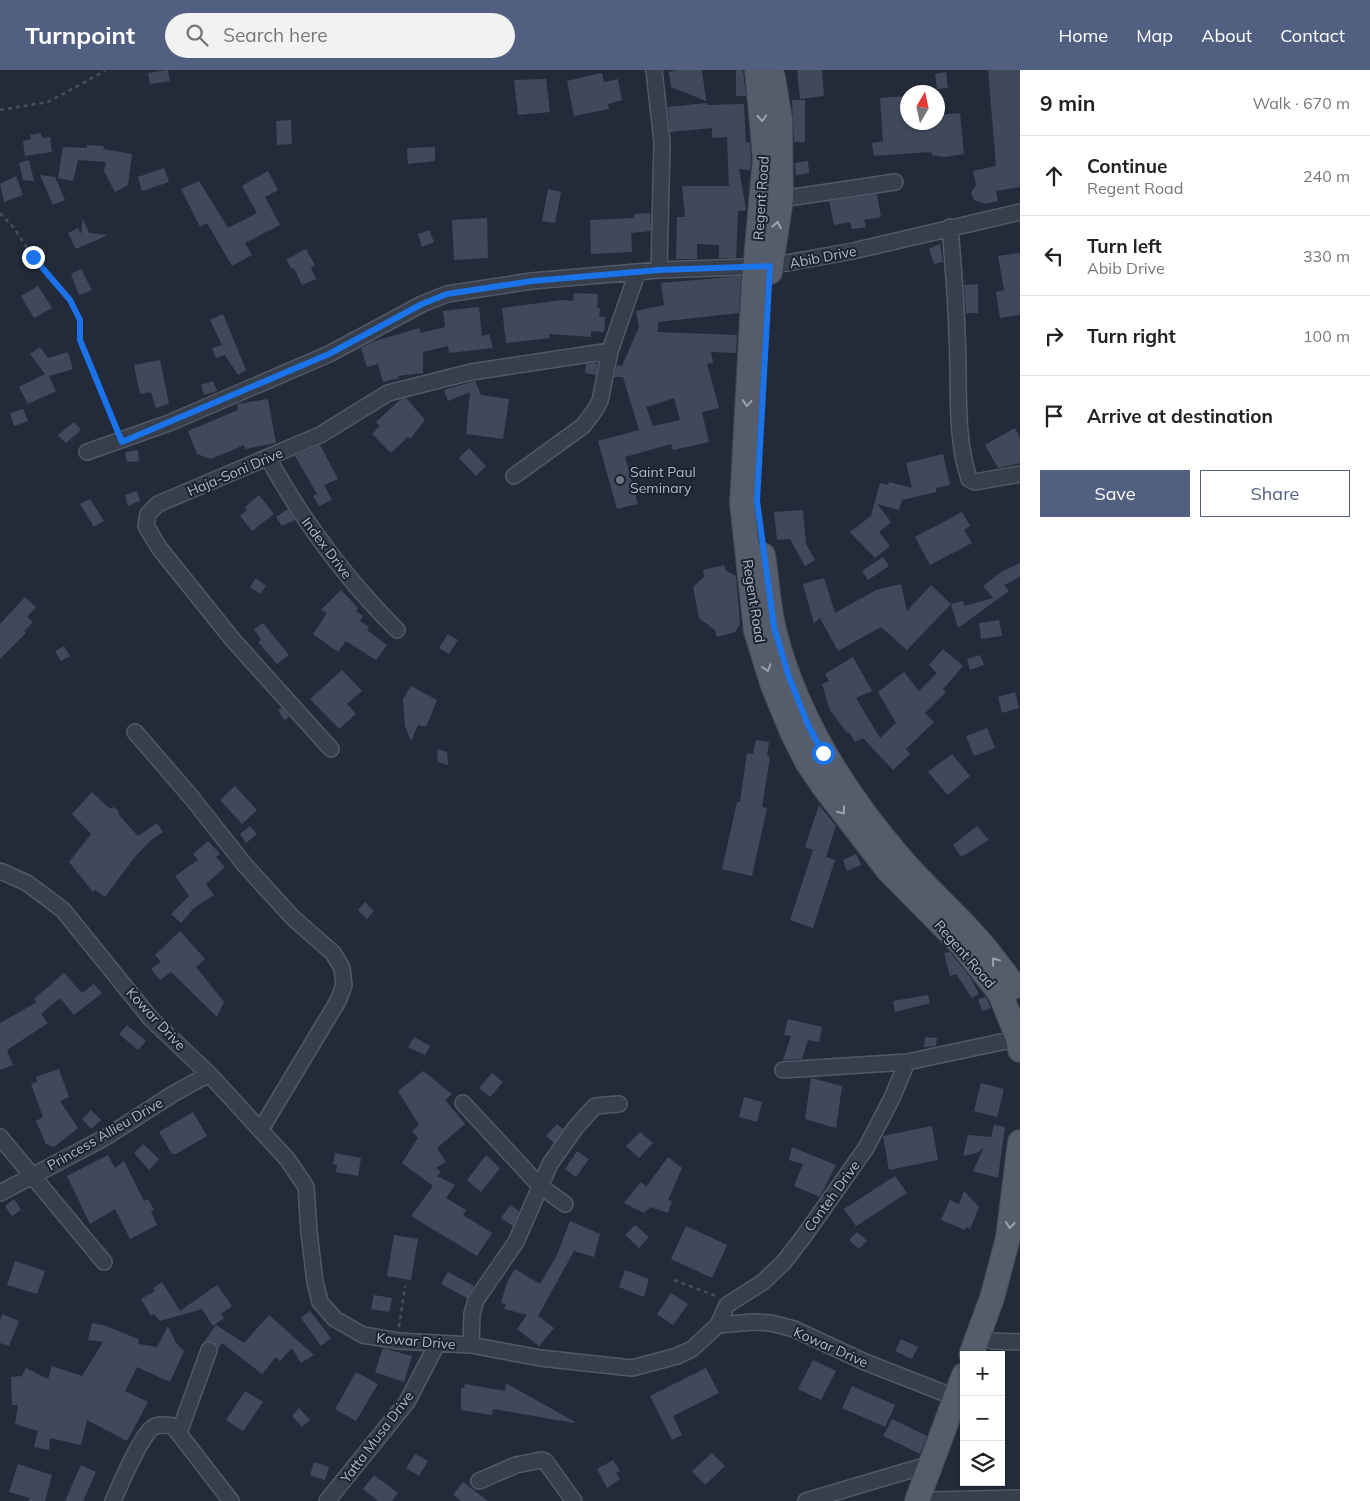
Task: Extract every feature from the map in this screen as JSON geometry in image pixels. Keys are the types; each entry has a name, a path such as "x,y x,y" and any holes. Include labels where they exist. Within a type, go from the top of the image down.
{"main road":[{"name":"Regent Road","path":"757,70 765,158 757,501 774,627 789,677 808,725 838,777 901,859 975,934 1012,983 1020,1002"},
{"name":"Regent Road","path":"772,70 780,120 781,200 763,266 742,503 756,632 772,683 792,732 824,787 888,870 962,945 1000,993 1019,1042"},
{"path":"973,1351 992,1298 1008,1238 1020,1142"},
{"path":"990,1348 1020,1253"},
{"path":"917,1501 931,1464 960,1407"},
{"path":"934,1501 960,1409"}],"street":[{"path":"654,70 662,142 659,270"},
{"path":"781,200 895,182"},
{"name":"Abib Drive","path":"87,452 122,442 329,354 422,304 447,294 532,281 659,270 763,266 853,252 950,227 1020,212"},
{"path":"950,227 958,333 960,419 964,464 969,478 975,482 1020,474"},
{"path":"514,476 590,419 600,402 610,351 637,273"},
{"name":"Haja-Soni Drive","path":"331,749 233,640 160,550 146,526 148,514 158,504 320,435 388,392 470,372 610,351"},
{"name":"Index Drive","path":"268,458 290,498 320,540 351,580 397,630"},
{"path":"136,732 192,798 244,864 294,918 333,953 342,968 344,985 338,1002 261,1129"},
{"name":"Kowar Drive","path":"0,870 27,883 62,910 151,1018 209,1074 288,1160 306,1188 310,1240 320,1302 335,1319 363,1335 399,1341 470,1345 540,1358 632,1368 677,1356 692,1348 718,1325 753,1322 794,1328 960,1405"},
{"path":"783,1070 907,1062 1019,1042"},
{"name":"Conteh Drive","path":"727,1305 763,1282 784,1262 866,1148 892,1098 907,1062"},
{"name":"Princess Allieu Drive","path":"0,1192 90,1145 209,1074"},
{"path":"463,1103 540,1186 565,1204"},
{"path":"470,1345 472,1314 476,1300 516,1242 550,1164 576,1127 595,1106 619,1104"},
{"path":"0,1137 104,1262"},
{"path":"718,1325 727,1305"},
{"path":"990,1348 1020,1342"},
{"name":"Yatta Musa Drive","path":"327,1501 407,1402 437,1344"},
{"path":"176,1429 208,1350"},
{"path":"113,1501 127,1469 152,1428 160,1424 176,1429 231,1501"},
{"path":"479,1481 516,1465 541,1460 545,1461 574,1501"},
{"path":"806,1501 931,1464"},
{"path":"934,1501 1020,1498"}],"path":[{"path":"0,110 48,102 105,71"},
{"path":"0,213 14,228 33,257 70,300 80,320 80,340 122,442"},
{"path":"674,1280 713,1293 727,1305"},
{"path":"399,1341 400,1316 405,1286"}],"building":[{"path":"168,70 170,81 150,84 148,73"},
{"path":"676,70 702,70 706,101 671,87 669,72"},
{"path":"736,70 743,70 746,96 736,96"},
{"path":"797,70 822,70 824,96 800,99"},
{"path":"988,70 1020,70 1020,187 996,191 998,201 985,204 974,200 971,193 976,185 973,171 996,166"},
{"path":"946,72 948,88 945,88 945,85 936,85 935,74"},
{"path":"602,73 604,82 618,79 622,100 608,104 609,109 574,116 567,81"},
{"path":"546,79 550,112 518,115 514,80"},
{"path":"900,96 900,130 945,130 945,114 960,113 964,154 944,157 932,155 931,152 874,156 872,143 883,141 880,98"},
{"path":"792,100 805,100 805,142 794,142"},
{"path":"706,103 707,105 744,104 746,142 750,143 751,158 750,170 739,169 746,210 738,211 736,258 719,258 719,245 697,244 697,259 676,259 677,217 685,217 682,186 729,186 727,137 712,138 712,128 670,132 668,107"},
{"path":"291,120 292,144 277,145 276,121"},
{"path":"41,133 42,138 50,137 52,152 25,156 23,141 31,139 30,135"},
{"path":"87,145 104,146 103,149 132,154 128,185 115,192 104,171 106,162 78,160 73,181 58,178 63,147 87,148"},
{"path":"435,147 435,161 408,164 407,148"},
{"path":"29,160 34,181 23,180 19,163"},
{"path":"808,161 809,173 796,175 795,163"},
{"path":"164,168 169,182 142,191 138,177"},
{"path":"268,171 278,190 265,197 280,225 245,243 252,255 232,266 207,223 200,227 181,189 199,181 228,228 257,213 242,186"},
{"path":"40,175 55,177 65,200 53,205"},
{"path":"16,176 23,195 4,202 0,184"},
{"path":"548,189 561,192 555,223 542,221"},
{"path":"877,194 881,217 864,220 866,227 852,229 850,222 834,225 829,201"},
{"path":"650,213 651,231 631,233 632,252 591,254 590,220 634,218 634,214"},
{"path":"487,218 488,258 454,260 452,220"},
{"path":"83,219 89,233 108,235 76,249 68,233 78,228 81,234"},
{"path":"429,230 434,242 422,247 418,234"},
{"path":"940,244 943,262 934,264 929,249"},
{"path":"306,249 315,265 311,268 316,279 302,285 294,268 292,269 286,260"},
{"path":"1020,253 1020,315 1000,318 996,292 1004,290 998,256"},
{"path":"81,269 92,290 79,295 71,274"},
{"path":"741,276 739,313 658,322 658,332 737,335 736,353 711,352 713,363 707,364 719,408 702,412 709,442 673,450 671,444 625,457 638,504 617,509 598,441 639,430 623,377 614,377 617,365 622,366 639,327 636,311 664,305 661,283","holes":["674,398 680,420 653,426 646,407"]},
{"path":"978,284 978,313 966,313 964,285"},
{"path":"38,286 52,308 34,318 21,296"},
{"path":"574,293 598,294 597,308 600,308 599,317 605,317 604,332 591,331 591,337 549,334 550,338 506,343 502,308 561,300 573,301"},
{"path":"479,307 482,336 489,334 493,348 449,353 448,346 423,352 423,373 398,376 399,378 383,382 378,364 367,367 361,348 372,342 419,328 421,333 445,327 443,311"},
{"path":"223,314 246,370 238,375 225,355 216,358 212,348 222,345 210,320"},
{"path":"40,347 48,358 68,352 73,369 49,376 56,391 28,404 19,387 45,374 30,354"},
{"path":"160,360 169,404 156,408 151,392 140,394 134,365"},
{"path":"586,364 598,364 596,375 585,373"},
{"path":"213,381 217,391 204,395 201,385"},
{"path":"475,381 481,395 509,399 503,439 466,434 470,392 448,401 444,390"},
{"path":"406,398 425,420 410,439 408,437 391,453 372,434 380,426 376,422 400,400"},
{"path":"268,399 276,443 245,449 244,445 211,459 197,454 188,431 238,410 237,404"},
{"path":"23,409 28,421 14,426 10,413"},
{"path":"74,422 81,430 66,443 58,435"},
{"path":"1015,428 1020,438 1020,463 998,468 985,445"},
{"path":"320,445 338,479 324,485 332,500 319,506 313,496 317,494 295,456"},
{"path":"469,448 486,466 476,476 459,458"},
{"path":"138,450 139,461 127,462 125,452"},
{"path":"943,454 950,485 936,488 936,492 902,500 899,510 877,504 891,522 879,532 890,546 875,558 850,532 871,516 880,483 888,485 889,482 912,488 906,463"},
{"path":"137,491 140,501 128,506 125,495"},
{"path":"259,495 274,514 252,531 240,516 247,510 245,507"},
{"path":"90,499 104,521 94,527 80,504"},
{"path":"288,509 295,520 282,526 276,517"},
{"path":"803,510 806,544 815,560 805,566 790,539 777,540 774,512"},
{"path":"962,512 970,526 964,530 972,543 930,565 915,537"},
{"path":"883,557 889,566 868,580 862,571"},
{"path":"1020,563 1020,577 1004,585 1009,591 958,628 951,604 963,601 964,606 993,598 983,586 1003,571"},
{"path":"724,565 726,571 736,576 740,624 735,632 717,637 715,630 699,618 693,587 704,577 703,570"},
{"path":"256,578 266,586 260,594 250,587"},
{"path":"824,578 835,613 876,590 901,584 907,611 931,585 951,604 907,650 881,627 838,651 820,618 814,623 803,584"},
{"path":"341,590 358,608 356,611 363,616 360,621 369,627 367,630 387,645 376,660 346,641 338,652 313,634 327,613 321,610"},
{"path":"25,597 36,607 27,617 33,622 24,631 26,633 0,659 0,624"},
{"path":"999,620 1002,636 981,639 979,623"},
{"path":"263,623 289,655 277,664 258,642 261,640 254,629"},
{"path":"448,634 458,640 449,654 439,648"},
{"path":"64,646 70,656 61,661 55,651"},
{"path":"943,649 963,666 943,689 946,692 925,713 934,722 906,749 910,754 893,770 863,738 855,742 830,710 822,684 829,681 825,674 853,657 872,691 856,698 880,738 896,723 878,692 904,672 919,691 937,673 929,665"},
{"path":"980,655 984,665 970,670 967,659"},
{"path":"342,670 362,691 347,704 356,714 339,729 310,699"},
{"path":"411,686 437,700 426,727 418,725 411,741 405,726 403,699"},
{"path":"1015,692 1019,708 1002,713 998,697"},
{"path":"282,708 289,717 284,720 278,710"},
{"path":"987,728 995,748 974,756 966,736"},
{"path":"756,740 769,742 767,756 770,757 762,807 767,808 752,876 722,869 737,802 740,802 747,753 753,754"},
{"path":"437,749 447,752 448,765 438,762"},
{"path":"952,754 970,776 948,795 928,772"},
{"path":"235,786 257,810 242,824 220,800"},
{"path":"92,792 110,809 113,807 118,810 119,815 138,836 157,823 163,832 151,840 134,858 105,897 95,890 93,892 69,862 91,834 72,814"},
{"path":"819,805 836,826 826,857 835,860 813,928 790,920 813,850 805,847"},
{"path":"250,826 257,834 246,843 240,834"},
{"path":"977,826 989,840 961,857 953,845"},
{"path":"208,841 220,854 216,857 225,867 206,884 214,895 194,908 181,923 171,914 189,896 175,876 198,860 193,854"},
{"path":"856,854 861,865 847,871 843,860"},
{"path":"365,902 374,911 367,919 358,910"},
{"path":"180,931 205,959 196,967 224,1002 217,1017 171,972 160,980 151,969 161,962 155,955"},
{"path":"950,952 970,977 979,994 972,998 956,974 950,976 944,953"},
{"path":"64,973 82,993 94,984 102,993 74,1015 60,998 41,1014 48,1023 7,1050 13,1065 0,1070 0,1023 37,1002 34,999"},
{"path":"928,995 930,1003 895,1012 893,1001"},
{"path":"986,997 991,1008 982,1011 978,999"},
{"path":"788,1019 822,1027 819,1042 808,1040 802,1059 783,1060 791,1036 784,1035"},
{"path":"127,1025 146,1041 138,1050 119,1034"},
{"path":"414,1037 430,1046 425,1055 408,1047"},
{"path":"925,1037 937,1038 936,1046 924,1047"},
{"path":"59,1069 69,1097 60,1101 78,1128 54,1147 46,1144 36,1121 43,1117 31,1084 37,1082 36,1077"},
{"path":"423,1071 452,1094 445,1100 465,1124 437,1148 446,1162 436,1168 441,1172 437,1176 455,1185 446,1198 466,1210 463,1215 492,1233 477,1256 411,1216 433,1186 402,1163 418,1138 412,1131 419,1125 398,1091"},
{"path":"492,1073 503,1082 490,1097 479,1088"},
{"path":"811,1078 842,1086 836,1128 805,1119"},
{"path":"981,1083 1004,1089 997,1117 974,1111"},
{"path":"744,1097 762,1102 757,1122 739,1117"},
{"path":"91,1110 101,1120 91,1129 82,1119"},
{"path":"193,1112 207,1136 176,1154 172,1154 159,1132"},
{"path":"557,1124 563,1129 554,1143 546,1136"},
{"path":"994,1125 1005,1127 998,1178 973,1171 984,1147 977,1153 963,1156 968,1135 991,1137"},
{"path":"932,1126 938,1160 889,1170 883,1136"},
{"path":"640,1132 653,1143 639,1158 626,1146"},
{"path":"143,1144 159,1159 149,1170 134,1153"},
{"path":"792,1147 836,1165 820,1197 794,1186 803,1164 789,1160"},
{"path":"577,1151 589,1159 576,1177 565,1169"},
{"path":"335,1153 361,1158 358,1176 336,1172 337,1165 333,1164"},
{"path":"108,1155 115,1168 124,1161 144,1201 148,1199 154,1210 151,1212 157,1225 130,1239 115,1209 90,1224 67,1176"},
{"path":"486,1155 500,1168 481,1192 467,1180"},
{"path":"668,1157 682,1168 668,1200 672,1201 668,1213 650,1207 644,1213 624,1203 641,1182 646,1187"},
{"path":"895,1176 907,1193 856,1226 844,1209"},
{"path":"964,1191 979,1207 970,1229 966,1227 965,1230 941,1220 950,1200 959,1204"},
{"path":"14,1199 21,1210 12,1216 5,1206"},
{"path":"510,1205 519,1211 513,1226 501,1218"},
{"path":"570,1221 600,1234 594,1257 574,1251 538,1316 554,1328 539,1346 517,1329 527,1315 504,1309 506,1304 501,1303 507,1282 515,1269 540,1284 557,1255"},
{"path":"635,1225 649,1237 639,1248 625,1235"},
{"path":"686,1226 727,1245 712,1278 671,1259"},
{"path":"857,1232 867,1241 859,1249 849,1240"},
{"path":"394,1235 418,1239 411,1280 387,1276"},
{"path":"15,1261 45,1271 37,1294 7,1285"},
{"path":"625,1270 649,1279 644,1297 619,1287"},
{"path":"448,1272 474,1286 467,1298 441,1284"},
{"path":"162,1282 180,1311 217,1285 232,1306 221,1314 224,1318 213,1326 202,1309 160,1321 154,1314 151,1316 141,1299 155,1291 153,1288"},
{"path":"671,1293 688,1304 673,1325 657,1314"},
{"path":"374,1295 392,1298 389,1312 371,1309"},
{"path":"310,1311 331,1338 321,1346 301,1318"},
{"path":"2,1314 19,1321 9,1346 0,1343 0,1321"},
{"path":"269,1315 314,1355 301,1363 292,1348 280,1361 276,1357 262,1374 222,1343 218,1349 213,1341 204,1342 216,1325 244,1343"},
{"path":"92,1323 103,1325 138,1339 139,1344 157,1347 168,1326 176,1343 184,1351 170,1382 137,1367 125,1391 148,1402 127,1441 87,1420 81,1445 50,1438 49,1450 34,1447 38,1431 15,1424 18,1405 12,1405 11,1377 22,1376 26,1368 48,1379 52,1366 82,1376 103,1342 88,1340"},
{"path":"901,1339 918,1347 912,1359 895,1351"},
{"path":"383,1348 412,1356 404,1382 375,1372"},
{"path":"813,1360 836,1371 821,1400 798,1389"},
{"path":"706,1368 719,1393 673,1416 682,1435 672,1440 650,1396"},
{"path":"356,1372 378,1384 356,1421 335,1409"},
{"path":"506,1383 575,1422 493,1409 492,1415 461,1410 461,1388 464,1388 465,1384 505,1391"},
{"path":"852,1386 895,1405 885,1427 842,1408"},
{"path":"245,1391 263,1402 243,1431 226,1420"},
{"path":"299,1408 310,1420 302,1427 292,1416"},
{"path":"892,1419 927,1436 920,1454 883,1436"},
{"path":"712,1453 725,1466 705,1485 692,1471"},
{"path":"415,1454 428,1461 419,1476 406,1468"},
{"path":"613,1460 620,1471 616,1473 620,1479 607,1488 597,1469"},
{"path":"314,1462 329,1467 325,1480 310,1475"},
{"path":"18,1464 52,1475 45,1501 28,1501 30,1498 9,1492"},
{"path":"81,1465 96,1472 83,1501 65,1501"},
{"path":"374,1475 398,1493 392,1501 378,1501 363,1489"},
{"path":"463,1482 488,1501 461,1501 453,1495"}],"place":[{"name":"Saint Paul Seminary","path":"620,480"}],"route":[{"path":"33,257 54,279 70,300 80,320 80,340 122,442 329,354 422,304 447,294 476,288 532,281 659,270 755,265 770,266 758,471 757,501 760,535 774,627 780,651 808,725 823,753"}]}
